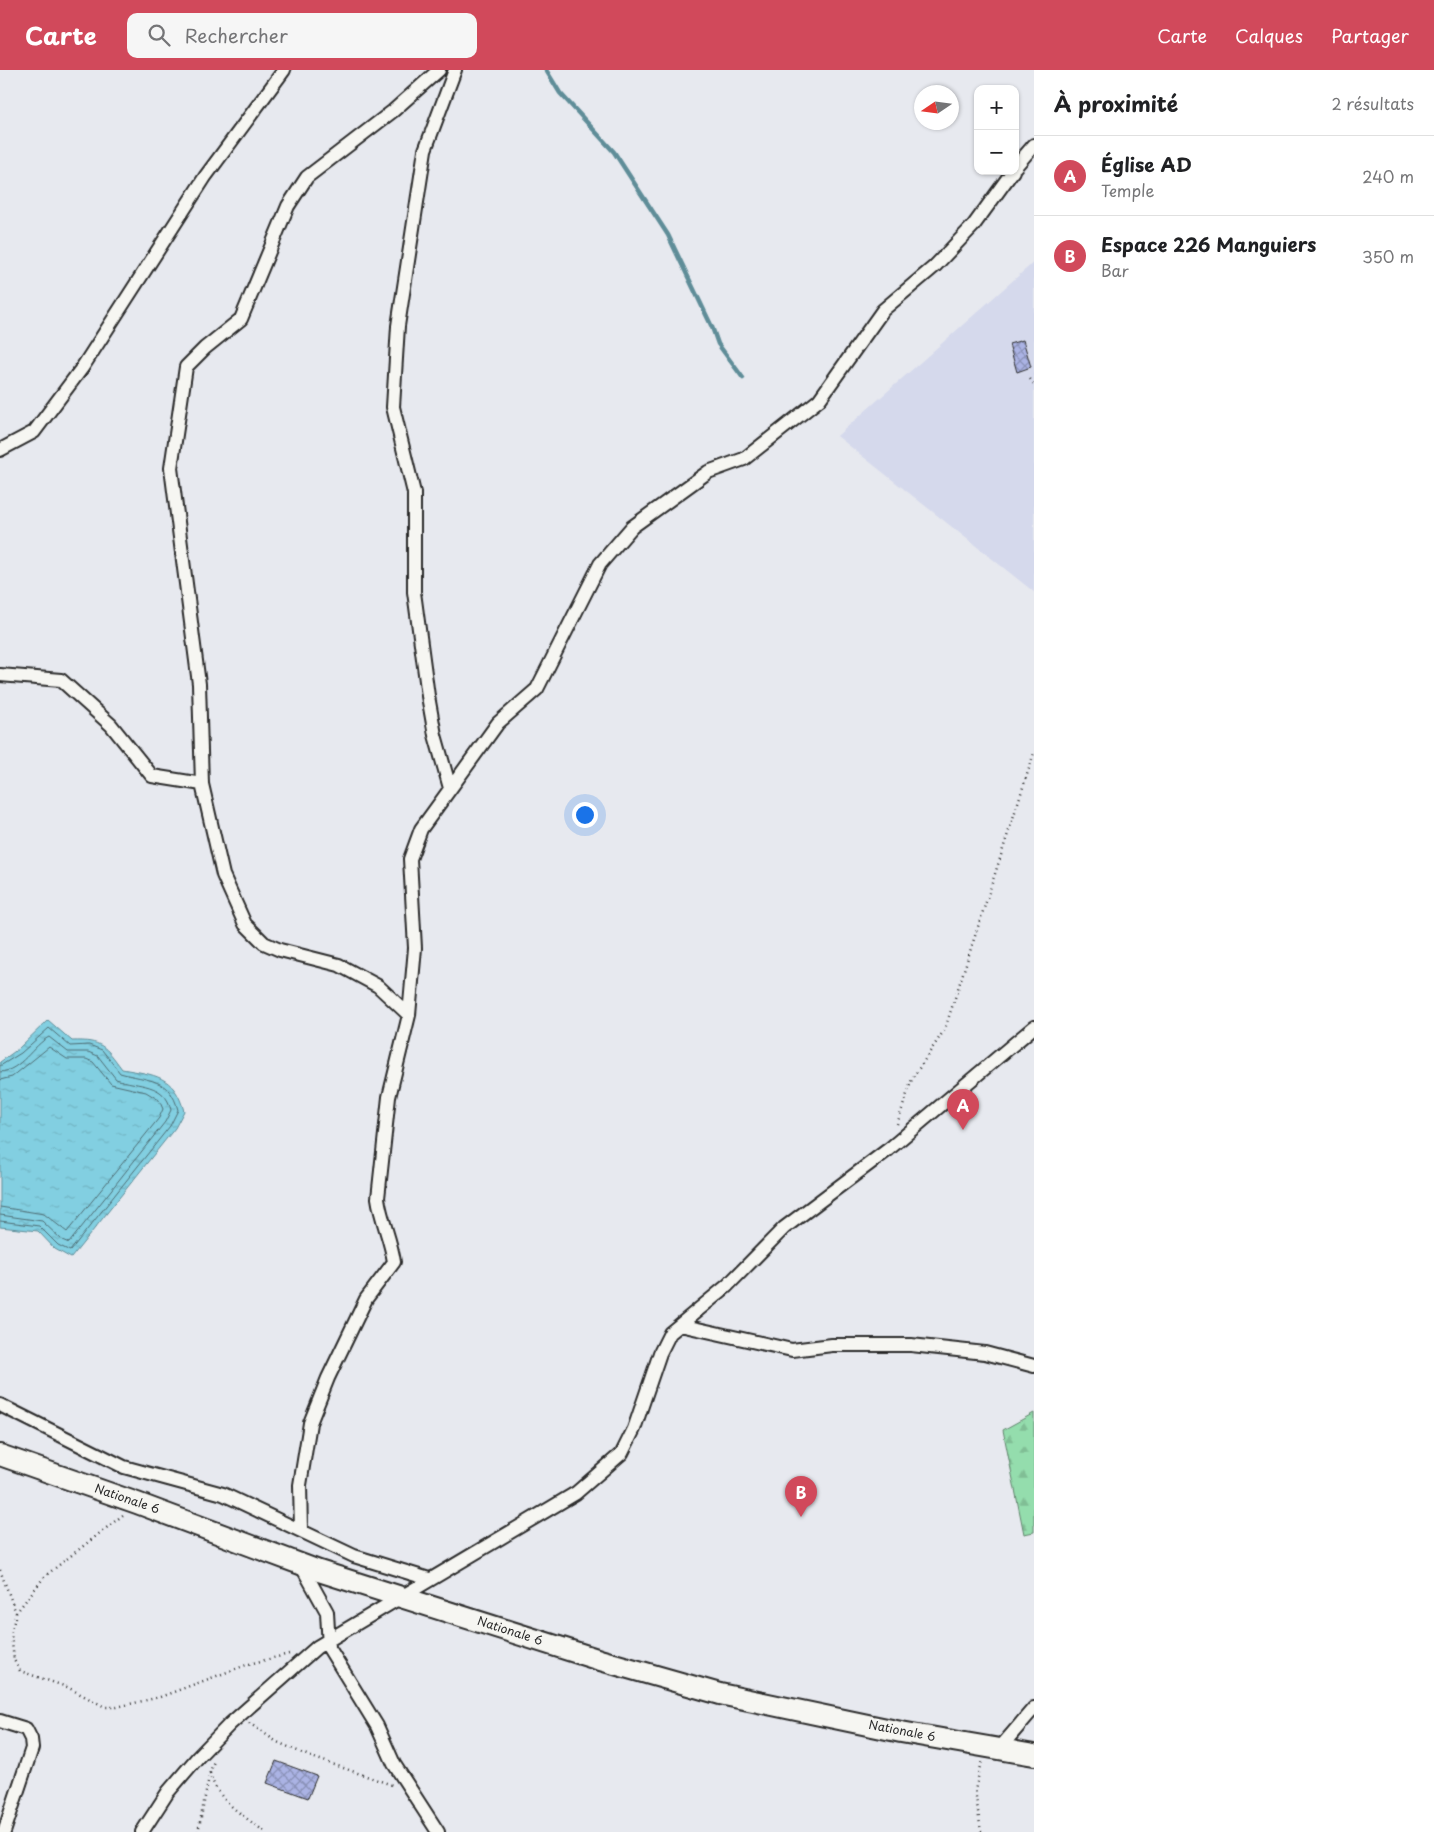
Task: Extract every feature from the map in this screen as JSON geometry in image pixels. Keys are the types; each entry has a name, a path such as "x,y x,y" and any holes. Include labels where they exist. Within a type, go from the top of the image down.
{"main road":[{"name":"Nationale 6","path":"0,1455 300,1563 600,1660 720,1694 892,1730 1034,1755"}],"street":[{"path":"0,450 34,432 82,368 205,176 284,70"},
{"path":"409,1015 378,986 339,965 280,950 264,943 245,924 223,875 202,784 199,684 171,468 186,367 205,348 241,319 288,206 307,177 393,111 439,70"},
{"path":"450,788 435,735 428,696 414,592 414,493 393,407 398,326 425,150 455,70"},
{"path":"1019,163 1034,145"},
{"path":"301,1530 300,1485 310,1423 328,1378 366,1299 394,1262 392,1245 380,1214 378,1198 390,1096 409,1015 415,948 410,859 421,829 498,723 537,689 600,564 632,527 708,472 744,459 818,400 883,310 935,266 973,226 1009,175"},
{"path":"0,675 61,680 111,725 152,776 202,784"},
{"path":"142,1832 168,1792 192,1764 239,1716 317,1647 576,1493 622,1453 634,1429 660,1353 670,1334 727,1286 784,1228 889,1149 1034,1028"},
{"path":"680,1325 792,1350 832,1345 911,1345 985,1354 1034,1366"},
{"path":"0,1405 124,1467 223,1494 354,1556 429,1579"},
{"path":"300,1563 327,1612 327,1641 329,1648 377,1726 394,1764 438,1832"},
{"path":"993,1748 1034,1708"},
{"path":"0,1721 26,1729 31,1739 32,1748 4,1832"}],"path":[{"path":"1030,379 1034,384"},
{"path":"889,1149 912,1079 945,1029 1034,752"},
{"path":"137,1503 44,1576 16,1613 11,1634 14,1660 20,1671 67,1687 105,1707 117,1707 160,1697 249,1664 290,1654"},
{"path":"0,1570 16,1613"},
{"path":"239,1716 278,1742 309,1756 412,1791"},
{"path":"981,1832 975,1790 993,1748"},
{"path":"198,1832 210,1772 217,1755"},
{"path":"210,1772 214,1787 222,1798 265,1832"}],"shaded area":[{"path":"1034,262 1034,592 837,436"}],"green space":[{"path":"1034,1413 1034,1532 1024,1534 1003,1430"}],"water":[{"path":"48,1020 72,1041 97,1043 102,1046 122,1069 153,1075 169,1083 180,1099 184,1111 175,1128 71,1258 55,1249 38,1231 0,1227 0,1062 18,1049"}],"building":[{"path":"1023,340 1031,367 1017,372 1009,344"},
{"path":"276,1761 317,1776 308,1798 267,1783"}],"waterway":[{"path":"546,70 560,93 614,152 668,235 712,327 718,344 743,378"}],"place":[{"name":"Église AD","path":"963,1130"},
{"name":"Espace 226 Manguiers","path":"801,1517"}]}
